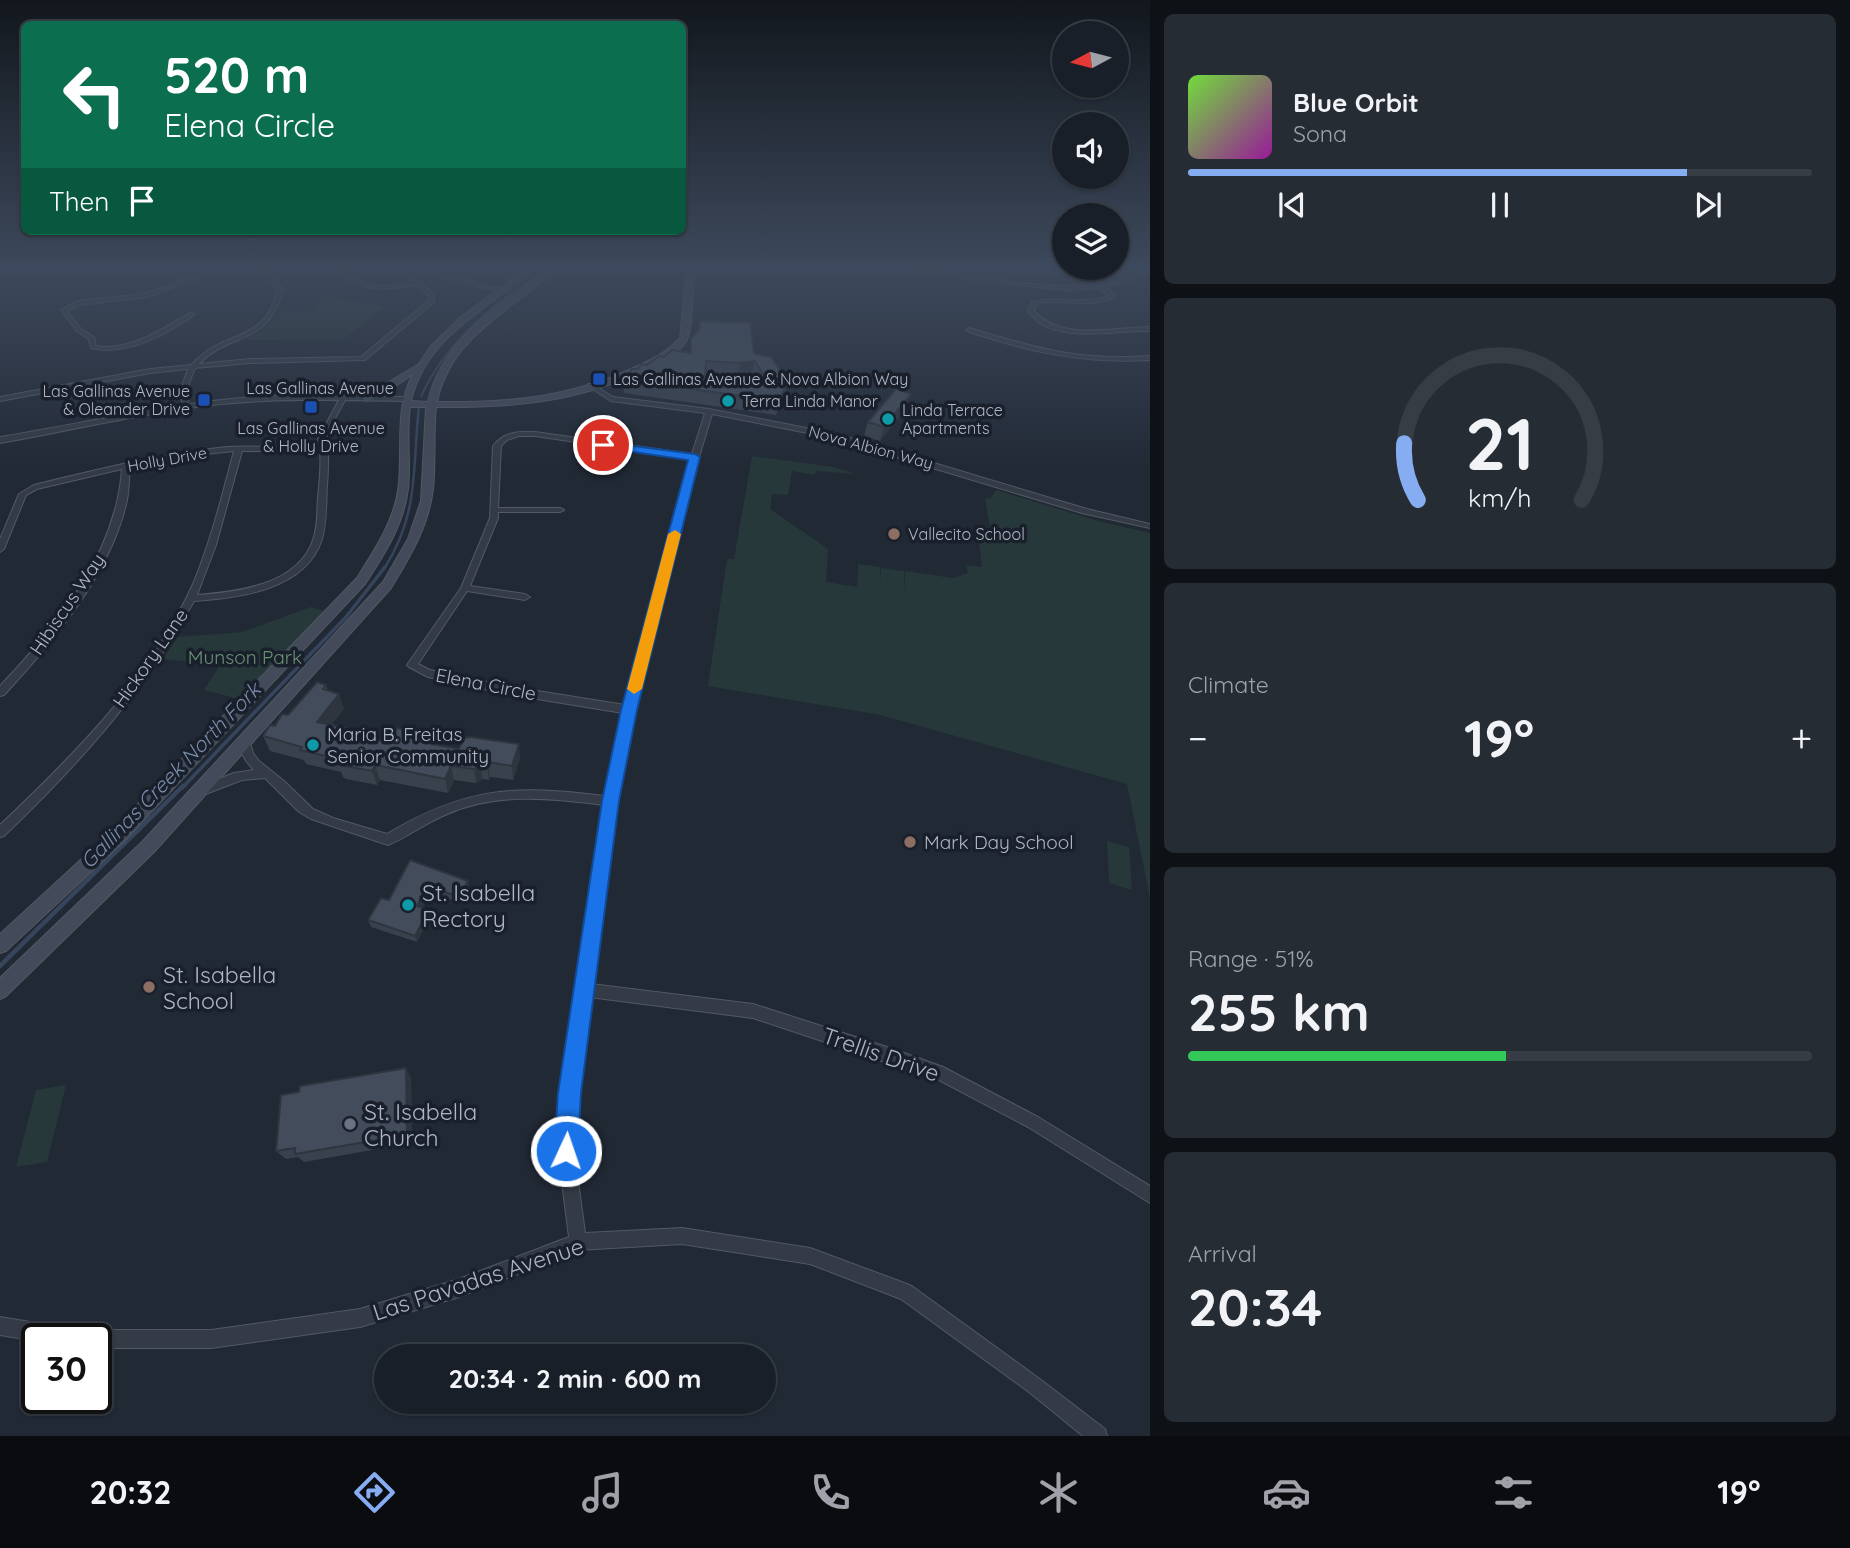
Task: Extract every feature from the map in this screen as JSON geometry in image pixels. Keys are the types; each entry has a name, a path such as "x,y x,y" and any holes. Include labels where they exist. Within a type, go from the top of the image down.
{"main road":[{"path":"367,398 378,394 423,363 450,334"},
{"path":"1,944 117,837 361,581 385,544 396,517 403,489 402,433 419,401 473,334"},
{"name":"Las Gallinas Avenue","path":"419,401 558,399 638,369 677,348 684,334"},
{"path":"0,990 72,923 200,791 387,585 406,554 422,518 428,489 419,401 423,363"}],"street":[{"path":"86,334 92,338 93,346 102,349 120,347 157,334"},
{"path":"184,408 186,384 193,367 210,353 249,334"},
{"path":"0,399 150,371 250,361 363,359 393,334"},
{"path":"981,334 1024,349 1068,358 1105,361 1150,358"},
{"name":"Nova Albion Way","path":"592,387 611,399 709,411 786,425 889,450 1085,511 1150,526"},
{"name":"Las Gallinas Avenue","path":"342,400 367,398 419,401"},
{"path":"191,598 228,596 258,588 277,580 306,560 314,550 320,531 326,453 322,439 342,400"},
{"name":"Las Gallinas Avenue","path":"0,442 184,408 270,402 419,401"},
{"path":"578,1242 566,1151 569,1093 611,801 629,710 709,411"},
{"name":"Elena Circle","path":"629,710 507,690 415,668 412,665 465,588 494,518 497,446 502,439 510,435 536,434 695,457"},
{"name":"Holly Drive","path":"0,549 27,489 184,454 239,448 300,449 323,445"},
{"name":"Hickory Lane","path":"0,832 42,792 125,698 164,645 191,598 220,516 239,448"},
{"name":"Hibiscus Way","path":"0,692 48,639 99,562 122,503 127,466"},
{"path":"494,510 560,510"},
{"path":"465,588 525,597"},
{"path":"245,743 249,758 283,787 296,803 316,816 388,840 424,817 452,804 484,797 548,793 611,801"},
{"path":"200,791 237,776 250,773 267,774"},
{"name":"Trellis Drive","path":"584,990 753,1011 943,1074 1033,1122 1150,1195"},
{"name":"Las Pavadas Avenue","path":"112,1339 211,1339 360,1318 459,1287 578,1242 682,1236 810,1256 907,1293 1035,1386 1098,1436"},
{"path":"0,1326 21,1329"}],"green space":[{"path":"256,334 350,334 341,341 246,340"},
{"path":"752,456 834,467 856,474 816,471 815,475 792,471 788,495 772,494 770,509 828,549 826,582 857,587 858,564 880,567 881,582 881,568 904,571 905,594 905,571 953,578 968,573 966,565 982,567 977,526 990,527 985,499 991,498 996,490 1098,521 1150,533 1150,898 1127,784 880,715 708,686 727,559 734,559"},
{"name":"Munson Park","path":"311,607 324,611 239,699 204,690 220,665 163,659 177,637 242,632"},
{"path":"1107,841 1129,847 1132,890 1109,883"},
{"path":"66,1085 47,1162 16,1167 36,1090"}],"building":[{"path":"695,334 751,334 754,354 771,357 788,382 779,401 625,380 632,369 638,369 641,364 647,365 659,356 664,357 672,350 691,353 691,338","holes":["706,361 755,361 766,379 759,379 756,387 705,379"]},
{"path":"896,389 911,394 884,427 868,422"},
{"path":"317,682 326,685 323,689 339,694 317,722 347,728 350,731 347,736 386,741 394,728 436,733 431,744 459,749 464,738 470,737 519,744 512,766 488,762 487,765 474,769 451,766 445,779 375,765 372,771 340,765 339,759 300,750 302,747 263,736 270,725 275,726 282,714 288,715"},
{"name":"St. Isabella Rectory","path":"410,860 468,881 460,897 427,886 417,906 429,910 415,936 368,920 381,898 389,900"},
{"name":"St. Isabella Church","path":"406,1068 407,1135 295,1154 295,1148 276,1151 281,1095 299,1092 300,1086"}],"waterway":[{"name":"Gallinas Creek North Fork","path":"421,396 440,363 464,334"},
{"name":"Gallinas Creek North Fork","path":"384,569 396,548 409,509 419,406"},
{"name":"Gallinas Creek North Fork","path":"182,788 346,617 385,567"},
{"name":"Gallinas Creek North Fork","path":"0,966 183,786"}],"slow traffic":[{"path":"634,689 675,534"}],"place":[{"name":"Las Gallinas Avenue & Nova Albion Way","path":"599,379"},
{"name":"Las Gallinas Avenue & Oleander Drive","path":"204,400"},
{"name":"Terra Linda Manor","path":"728,401"},
{"name":"Las Gallinas Avenue & Holly Drive","path":"311,407"},
{"name":"Linda Terrace Apartments","path":"888,419"},
{"name":"Vallecito School","path":"894,534"},
{"name":"Maria B. Freitas Senior Community","path":"313,745"},
{"name":"Mark Day School","path":"910,842"},
{"name":"St. Isabella Rectory","path":"408,905"},
{"name":"St. Isabella School","path":"149,987"},
{"name":"St. Isabella Church","path":"350,1124"}],"route":[{"path":"566,1151 569,1093 611,801 629,710 695,457 603,445"}]}
